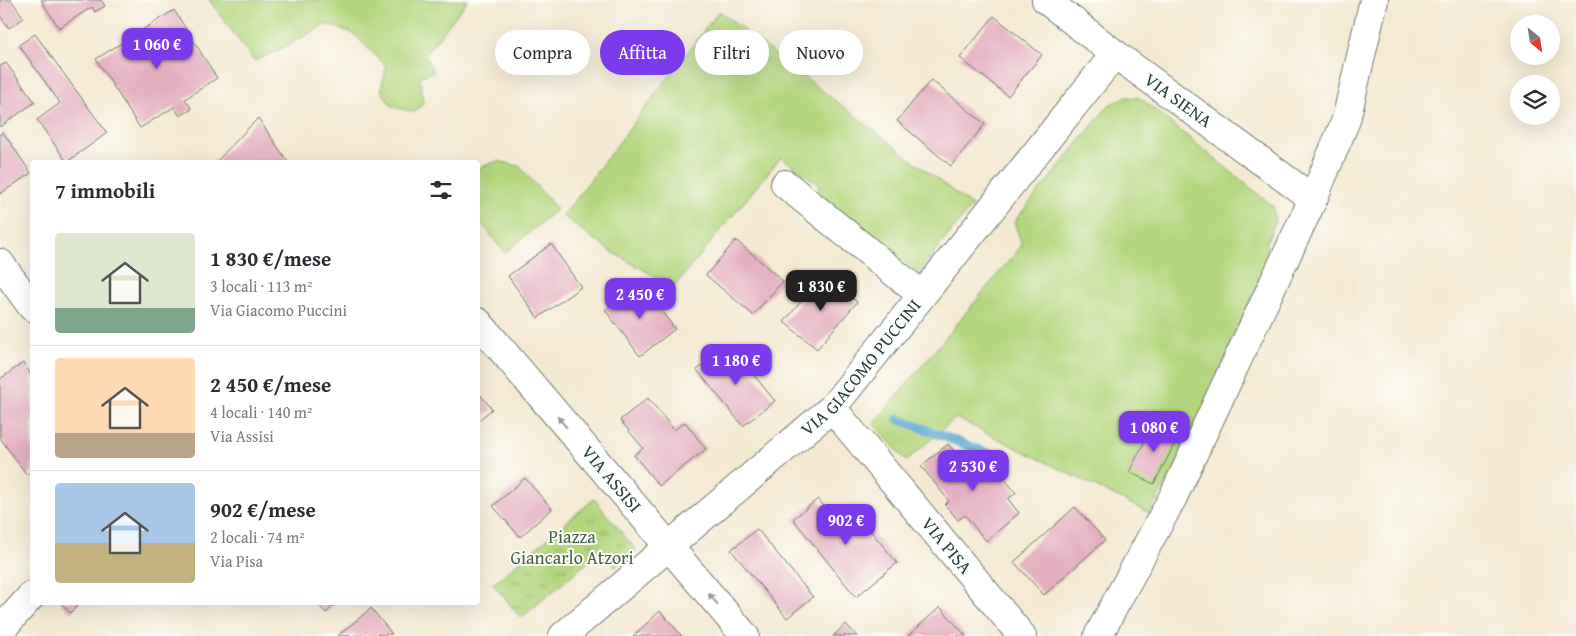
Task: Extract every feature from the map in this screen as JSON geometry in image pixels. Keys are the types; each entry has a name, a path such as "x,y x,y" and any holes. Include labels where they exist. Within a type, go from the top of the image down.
{"street":[{"name":"VIA SIENA","path":"1046,0 1115,54 1313,199"},
{"path":"1098,636 1173,497 1313,199 1346,120 1374,0"},
{"name":"VIA GIACOMO PUCCINI","path":"563,636 832,408 1115,54"},
{"path":"785,184 922,295"},
{"path":"0,263 30,304"},
{"name":"VIA ASSISI","path":"480,324 744,636"},
{"name":"VIA PISA","path":"832,408 1022,636"},
{"path":"0,631 30,597"}],"green space":[{"path":"209,0 468,0 425,55 434,72 420,76 423,103 415,112 393,107 381,91 386,66 353,33 327,24 254,61"},
{"path":"719,11 744,30 705,30"},
{"path":"695,43 695,75 769,75 769,50 779,57 779,75 802,75 972,206 918,273 820,194 818,184 781,157 674,287 610,251 563,216 670,75 685,75 685,56"},
{"path":"1126,97 1140,98 1273,206 1275,222 1266,244 1272,252 1188,445 1149,513 956,418 906,461 874,424 1022,245 1014,222 1109,105"},
{"path":"498,161 519,166 557,209 505,253 480,222 480,167"},
{"name":"Piazza Giancarlo Atzori","path":"594,499 636,550 615,567 601,551 521,618 493,584"}],"building":[{"path":"0,0 11,0 24,18 9,28 0,16"},
{"path":"41,0 101,0 105,6 95,12 92,7 59,28"},
{"path":"174,10 217,78 185,99 192,109 180,116 174,107 140,128 96,59"},
{"path":"994,16 1042,55 1008,96 960,58"},
{"path":"35,34 107,133 70,160 66,160 37,120 60,103 19,45"},
{"path":"6,63 35,102 0,127 0,66"},
{"path":"931,80 985,124 951,166 897,121"},
{"path":"258,118 287,160 218,160"},
{"path":"3,132 30,174 0,194 0,134"},
{"path":"736,240 783,281 753,315 706,275"},
{"path":"551,244 581,287 538,318 508,276"},
{"path":"824,274 857,302 817,349 784,322"},
{"path":"640,283 675,329 640,356 605,310"},
{"path":"729,345 775,401 743,426 697,370"},
{"path":"23,363 30,373 30,473 27,475 0,438 0,379"},
{"path":"480,394 492,409 480,419"},
{"path":"648,398 674,430 685,422 706,449 659,486 634,455 643,448 620,420"},
{"path":"1155,421 1180,433 1154,484 1129,472"},
{"path":"948,444 975,476 991,463 1016,493 1008,499 1019,513 986,541 965,515 958,520 945,505 949,501 921,466"},
{"path":"525,478 552,509 520,537 493,506"},
{"path":"818,499 837,522 853,509 897,563 856,597 793,519"},
{"path":"1075,507 1105,540 1044,595 1014,562"},
{"path":"757,529 813,597 787,618 731,550"},
{"path":"63,605 78,605 70,613"},
{"path":"319,605 334,605 326,613"},
{"path":"940,607 966,636 908,636"},
{"path":"371,608 392,634 338,636"},
{"path":"660,611 682,636 633,636"},
{"path":"846,624 857,636 833,636"}],"waterway":[{"path":"898,419 993,455"}]}
